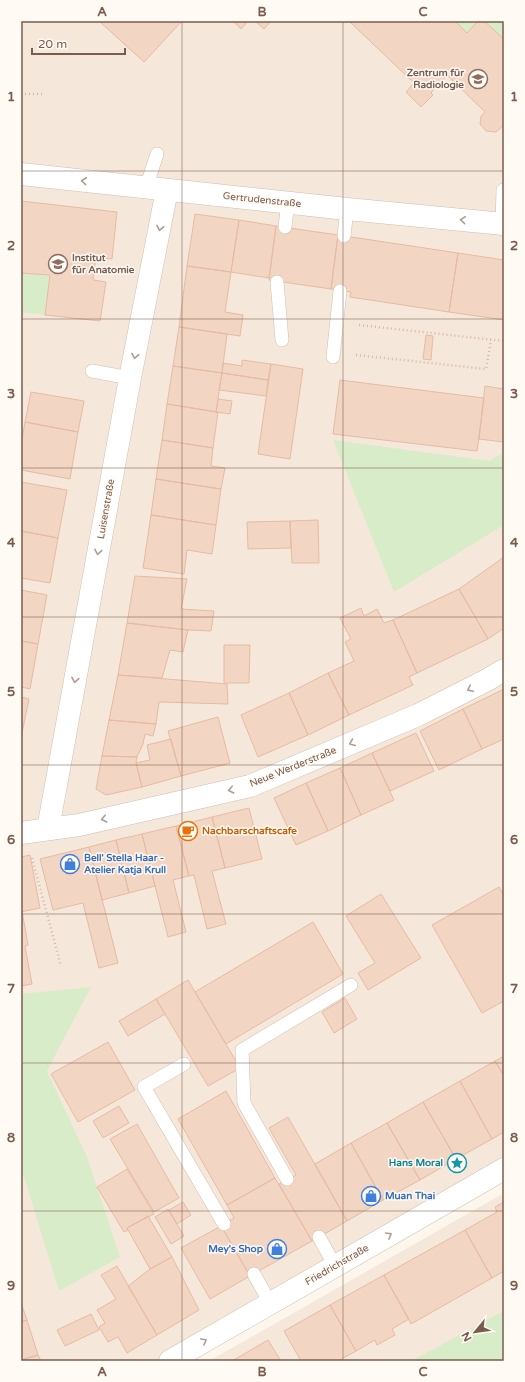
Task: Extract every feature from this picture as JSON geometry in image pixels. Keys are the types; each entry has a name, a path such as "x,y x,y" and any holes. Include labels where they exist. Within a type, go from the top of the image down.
{"street":[{"name":"Gertrudenstraße","path":"21,174 288,202 347,210 503,224"},
{"name":"Luisenstraße","path":"48,829 130,378 167,190"},
{"name":"Neue Werderstraße","path":"23,832 79,825 250,786 418,715 504,670"},
{"name":"Friedrichstraße","path":"170,1361 504,1169"}],"lane":[{"path":"146,188 157,154"},
{"path":"503,190 503,224"},
{"path":"285,227 288,202"},
{"path":"344,236 347,210"},
{"path":"277,282 282,340"},
{"path":"333,357 340,291"},
{"path":"92,371 130,378"},
{"path":"288,1179 244,1103 242,1050 351,985"},
{"path":"184,1064 144,1087 224,1224"},
{"path":"319,1237 335,1266"},
{"path":"254,1274 270,1303"}],"path":[{"path":"21,94 44,94"},
{"path":"357,325 504,341"},
{"path":"354,355 486,369 491,340"},
{"path":"23,832 61,966"}],"shaded area":[{"path":"21,21 504,21 504,1169 170,1361 21,1361"},
{"path":"504,1193 504,1361 209,1361 327,1294"}],"green space":[{"path":"455,21 478,21 467,33"},
{"path":"484,21 504,21 504,39"},
{"path":"21,273 50,275 45,315 21,312"},
{"path":"333,440 490,461 504,452 504,525 394,592"},
{"path":"91,987 47,1071 87,1157 120,1257 59,1291 21,1167 21,994"},
{"path":"504,1311 504,1361 411,1361"}],"building":[{"path":"99,21 182,21 144,62"},
{"path":"233,21 248,21 241,29"},
{"path":"255,21 271,21 264,29"},
{"name":"Zentrum für Radiologie","path":"349,21 455,21 467,33 478,21 484,21 504,39 504,125 496,132 486,131 480,124 481,116 485,112 447,75 431,93 433,95 421,107 406,92 414,83"},
{"name":"Institut für Anatomie","path":"21,201 117,212 112,259 96,257 93,280 106,282 100,321 45,315 50,275 21,273"},
{"path":"195,214 239,220 231,272 187,266"},
{"path":"239,220 276,226 269,278 231,272"},
{"path":"276,226 338,235 331,289 269,280"},
{"path":"338,235 458,253 449,312 350,297 351,292 331,289"},
{"path":"458,253 504,260 504,320 449,312"},
{"path":"187,266 231,272 225,312 243,315 240,336 179,327"},
{"path":"179,327 227,334 222,373 173,366"},
{"path":"426,335 433,336 431,360 423,359"},
{"path":"242,360 271,364 268,380 222,373 223,363 242,366"},
{"path":"271,364 303,369 290,459 258,454"},
{"path":"173,366 222,373 216,412 167,404"},
{"path":"222,373 268,380 266,396 219,390"},
{"path":"340,380 484,398 477,451 333,434"},
{"path":"485,386 504,389 504,442 479,439"},
{"path":"31,392 84,401 78,432 25,422"},
{"path":"218,399 232,401 230,414 216,412"},
{"path":"167,404 218,412 213,448 162,440"},
{"path":"25,422 78,432 70,479 21,470 21,444"},
{"path":"162,440 213,448 211,466 225,468 221,489 156,479"},
{"path":"156,479 221,489 216,525 151,515"},
{"path":"21,482 67,490 58,538 21,531"},
{"path":"151,515 216,525 212,554 187,550 184,574 143,568"},
{"path":"318,520 319,563 292,563 290,521"},
{"path":"290,521 291,548 248,549 247,522"},
{"path":"21,531 58,538 50,583 21,578"},
{"path":"504,557 504,628 488,639 459,589"},
{"path":"135,576 187,579 181,609 214,611 211,631 127,623"},
{"path":"459,589 488,639 417,673 393,620"},
{"path":"21,590 47,595 38,644 21,641"},
{"path":"361,608 364,616 377,609 384,623 393,620 417,673 409,677 413,685 349,715 328,673 354,661 345,642 351,639 340,618"},
{"path":"127,623 188,630 183,652 170,650 162,678 118,675"},
{"path":"21,641 38,644 30,689 21,687"},
{"path":"224,645 250,645 249,683 224,683"},
{"path":"328,673 349,715 308,735 289,693"},
{"path":"118,675 227,684 228,704 159,702 156,724 109,720"},
{"path":"504,689 504,739 482,749 463,709"},
{"path":"289,693 308,735 258,757 241,715"},
{"path":"21,697 29,699 21,738"},
{"path":"463,709 482,749 439,770 420,731"},
{"path":"218,717 230,763 181,776 168,731"},
{"path":"109,720 156,724 153,736 145,734 143,744 137,757 102,756"},
{"path":"416,733 434,771 390,791 372,753"},
{"path":"171,739 181,776 142,787 136,763 150,760 147,745"},
{"path":"372,753 394,800 361,815 340,768"},
{"path":"102,756 137,757 136,763 142,787 106,795 96,789"},
{"path":"340,768 361,815 328,831 306,783"},
{"path":"306,783 328,831 296,845 274,798"},
{"path":"249,808 262,859 225,868 212,817"},
{"path":"212,817 225,868 212,871 226,924 207,929 194,875 189,876 176,826"},
{"path":"176,826 189,876 173,880 186,932 168,937 142,834"},
{"path":"142,834 155,886 129,893 116,840"},
{"path":"116,840 129,893 102,900 89,847"},
{"path":"89,847 118,963 99,968 83,903 53,910 40,859"},
{"path":"30,855 40,908 21,912 21,857"},
{"path":"499,887 504,896 504,1001 482,1013 432,925"},
{"path":"381,894 421,958 368,990 358,973 375,963 346,916"},
{"path":"22,911 28,945 25,946 32,984 21,986"},
{"path":"313,922 343,974 226,1044 195,992"},
{"path":"188,980 240,1068 208,1086 156,999"},
{"path":"345,998 357,1019 334,1033 322,1012"},
{"path":"156,999 165,1014 128,1036 119,1021"},
{"path":"108,1042 135,1090 78,1122 51,1074"},
{"path":"504,1056 504,1076 495,1061"},
{"path":"495,1061 504,1076 504,1132 492,1139 460,1081"},
{"path":"460,1081 492,1139 456,1159 423,1102"},
{"path":"226,1091 275,1178 227,1205 178,1119"},
{"path":"423,1102 456,1159 420,1180 387,1123"},
{"path":"119,1106 129,1123 103,1138 93,1121"},
{"path":"288,1117 347,1221 312,1241 279,1184 296,1175 269,1128"},
{"path":"387,1123 420,1180 383,1200 351,1143"},
{"path":"137,1124 179,1198 154,1212 110,1139"},
{"path":"351,1143 383,1200 347,1221 315,1164"},
{"path":"127,1169 154,1214 127,1228 128,1230 124,1232 97,1187"},
{"path":"275,1178 312,1241 250,1276 221,1226 234,1218 227,1205"},
{"path":"183,1202 191,1215 177,1224 169,1210"},
{"path":"504,1202 504,1271 492,1278 465,1230 497,1212 495,1207"},
{"path":"168,1209 184,1236 171,1244 155,1217"},
{"path":"148,1216 172,1257 150,1269 127,1228"},
{"path":"221,1226 250,1276 210,1299 181,1248"},
{"path":"465,1230 492,1278 411,1324 384,1275"},
{"path":"172,1257 199,1310 157,1335 128,1286 150,1269"},
{"path":"117,1266 157,1335 127,1353 118,1337 108,1342 99,1327 105,1323 97,1310 116,1299 101,1275"},
{"path":"384,1275 409,1319 392,1329 395,1335 377,1345 375,1340 356,1351 330,1305"},
{"path":"21,1303 27,1320 21,1322"},
{"path":"330,1305 356,1351 338,1361 301,1361 284,1331"},
{"path":"91,1314 99,1330 65,1346 57,1330"},
{"path":"27,1320 38,1355 21,1360 21,1322"},
{"path":"268,1340 281,1361 232,1361"},
{"path":"38,1355 41,1361 21,1361 21,1360"}],"place":[{"name":"Zentrum für Radiologie","path":"478,79"},
{"name":"Institut für Anatomie","path":"58,264"},
{"name":"Nachbarschaftscafe","path":"188,831"},
{"name":"Bell' Stella Haar - Atelier Katja Krull","path":"70,864"},
{"name":"Hans Moral","path":"457,1163"},
{"name":"Muan Thai","path":"371,1196"},
{"name":"Mey's Shop","path":"277,1249"}]}
